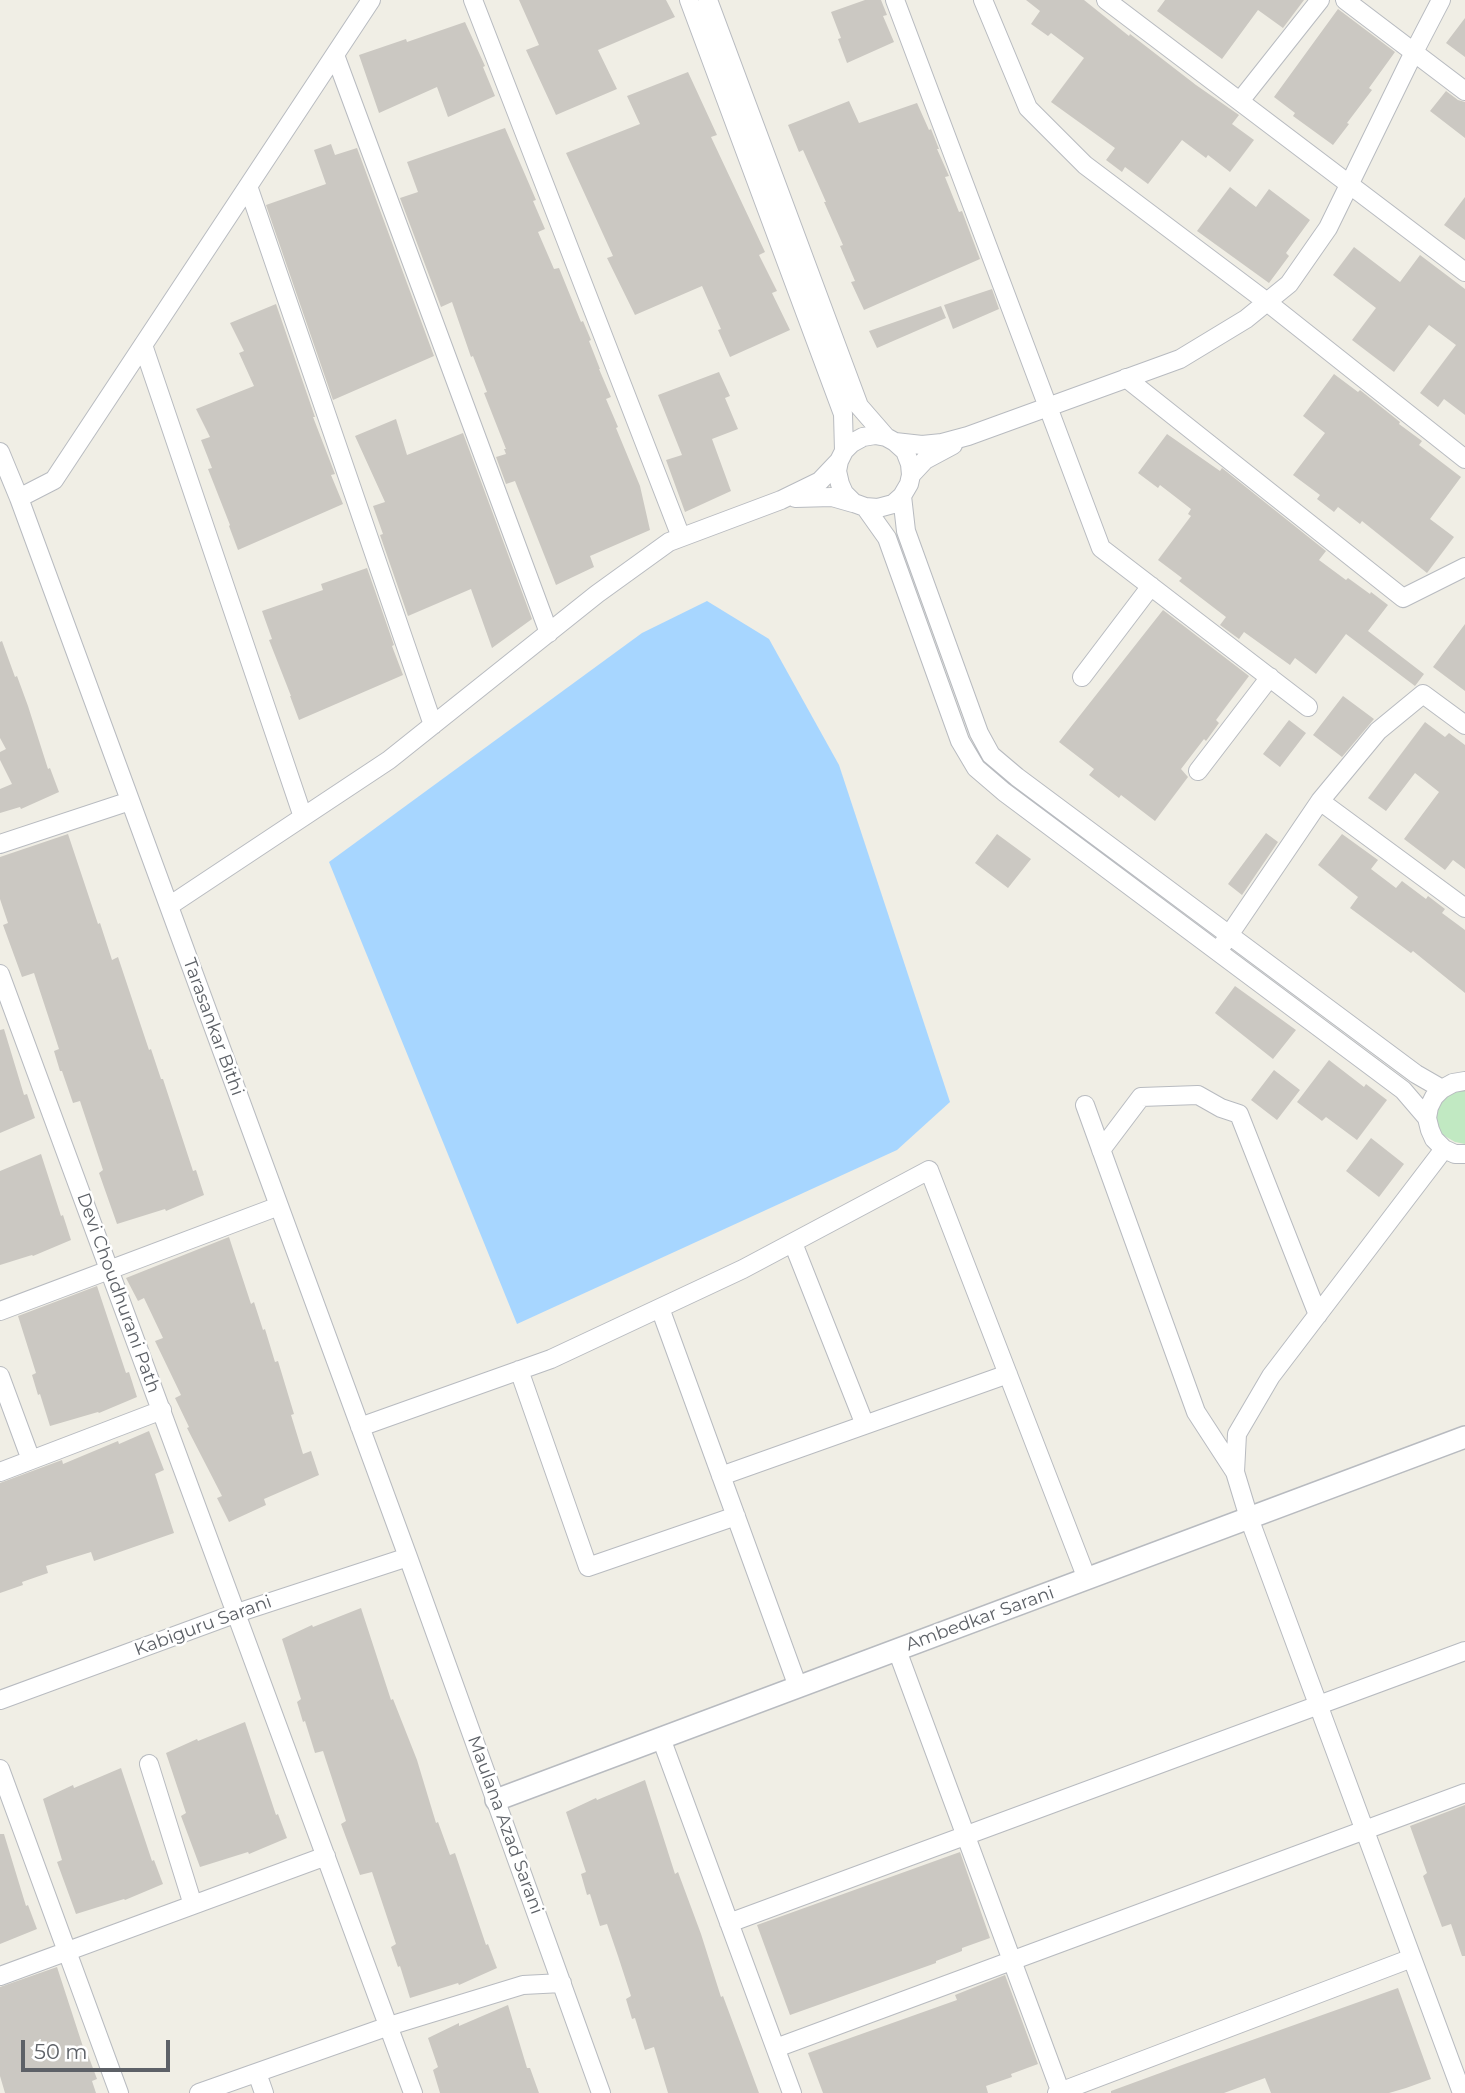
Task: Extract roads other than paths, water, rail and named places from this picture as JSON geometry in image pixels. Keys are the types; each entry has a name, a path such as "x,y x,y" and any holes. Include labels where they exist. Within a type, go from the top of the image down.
{"street":[{"path":"19,498 54,480 371,0"},
{"path":"473,0 681,537"},
{"path":"689,0 843,414 842,456 838,471 840,484 844,493 860,505 887,538 960,741 976,768 1004,792 1403,1090 1427,1118"},
{"path":"708,0 859,406 905,451 910,464 909,484 893,504 878,508 832,497 804,496 781,500"},
{"path":"895,0 1101,548 1308,706"},
{"path":"983,0 1028,108 1086,165 1267,302 1465,459"},
{"path":"1107,0 1465,272"},
{"path":"1240,101 1320,0"},
{"path":"1345,0 1465,91"},
{"path":"169,906 389,760 669,542 781,500 820,481 852,443 863,437 876,435 891,440 932,444 968,436 1180,359 1246,319 1289,284 1328,228 1441,0"},
{"path":"335,55 549,633"},
{"path":"248,186 433,725"},
{"path":"143,345 303,817"},
{"path":"1126,379 1403,598 1465,567"},
{"path":"911,475 925,460 968,436"},
{"name":"Tarasankar Bithi","path":"0,452 408,1557"},
{"path":"902,496 906,531 979,733 991,755 1416,1074 1442,1089"},
{"path":"1082,677 1151,586"},
{"path":"1198,771 1270,677"},
{"path":"1218,952 1320,801 1378,731 1423,694 1465,725"},
{"path":"0,844 130,801"},
{"path":"1320,801 1465,908"},
{"name":"Devi Choudhurani Path","path":"0,974 413,2093"},
{"path":"1465,1082 1453,1083 1442,1089 1434,1097 1427,1118 1434,1139 1444,1149 1455,1154 1465,1154"},
{"path":"1101,1150 1141,1097 1198,1095 1239,1115 1318,1315"},
{"path":"1085,1105 1196,1412 1235,1472 1249,1518 1462,2093"},
{"path":"1235,1472 1237,1434 1270,1376 1444,1149"},
{"path":"360,1427 551,1359 743,1269 929,1170 1087,1579"},
{"path":"0,1311 279,1206"},
{"path":"793,1243 866,1425"},
{"path":"660,1308 798,1687"},
{"path":"519,1370 588,1567 736,1516"},
{"path":"722,1476 1008,1374"},
{"path":"0,1376 31,1460"},
{"path":"0,1472 162,1410"},
{"name":"Ambedkar Sarani","path":"496,1800 1465,1437"},
{"name":"Kabiguru Sarani","path":"0,1700 237,1613 408,1557"},
{"name":"Maulana Azad Sarani","path":"408,1557 601,2093"},
{"path":"897,1650 1060,2092 1412,1958"},
{"path":"729,1923 1465,1651"},
{"path":"661,1738 792,2093"},
{"path":"149,1764 193,1905"},
{"path":"0,1769 119,2093"},
{"path":"776,2048 1465,1793"},
{"path":"0,1976 326,1856"},
{"path":"199,2093 389,2026 523,1985 562,1983"},
{"path":"257,2073 264,2093"}],"water":[{"path":"707,601 769,639 839,765 950,1102 897,1150 517,1324 329,862 642,633"}]}
